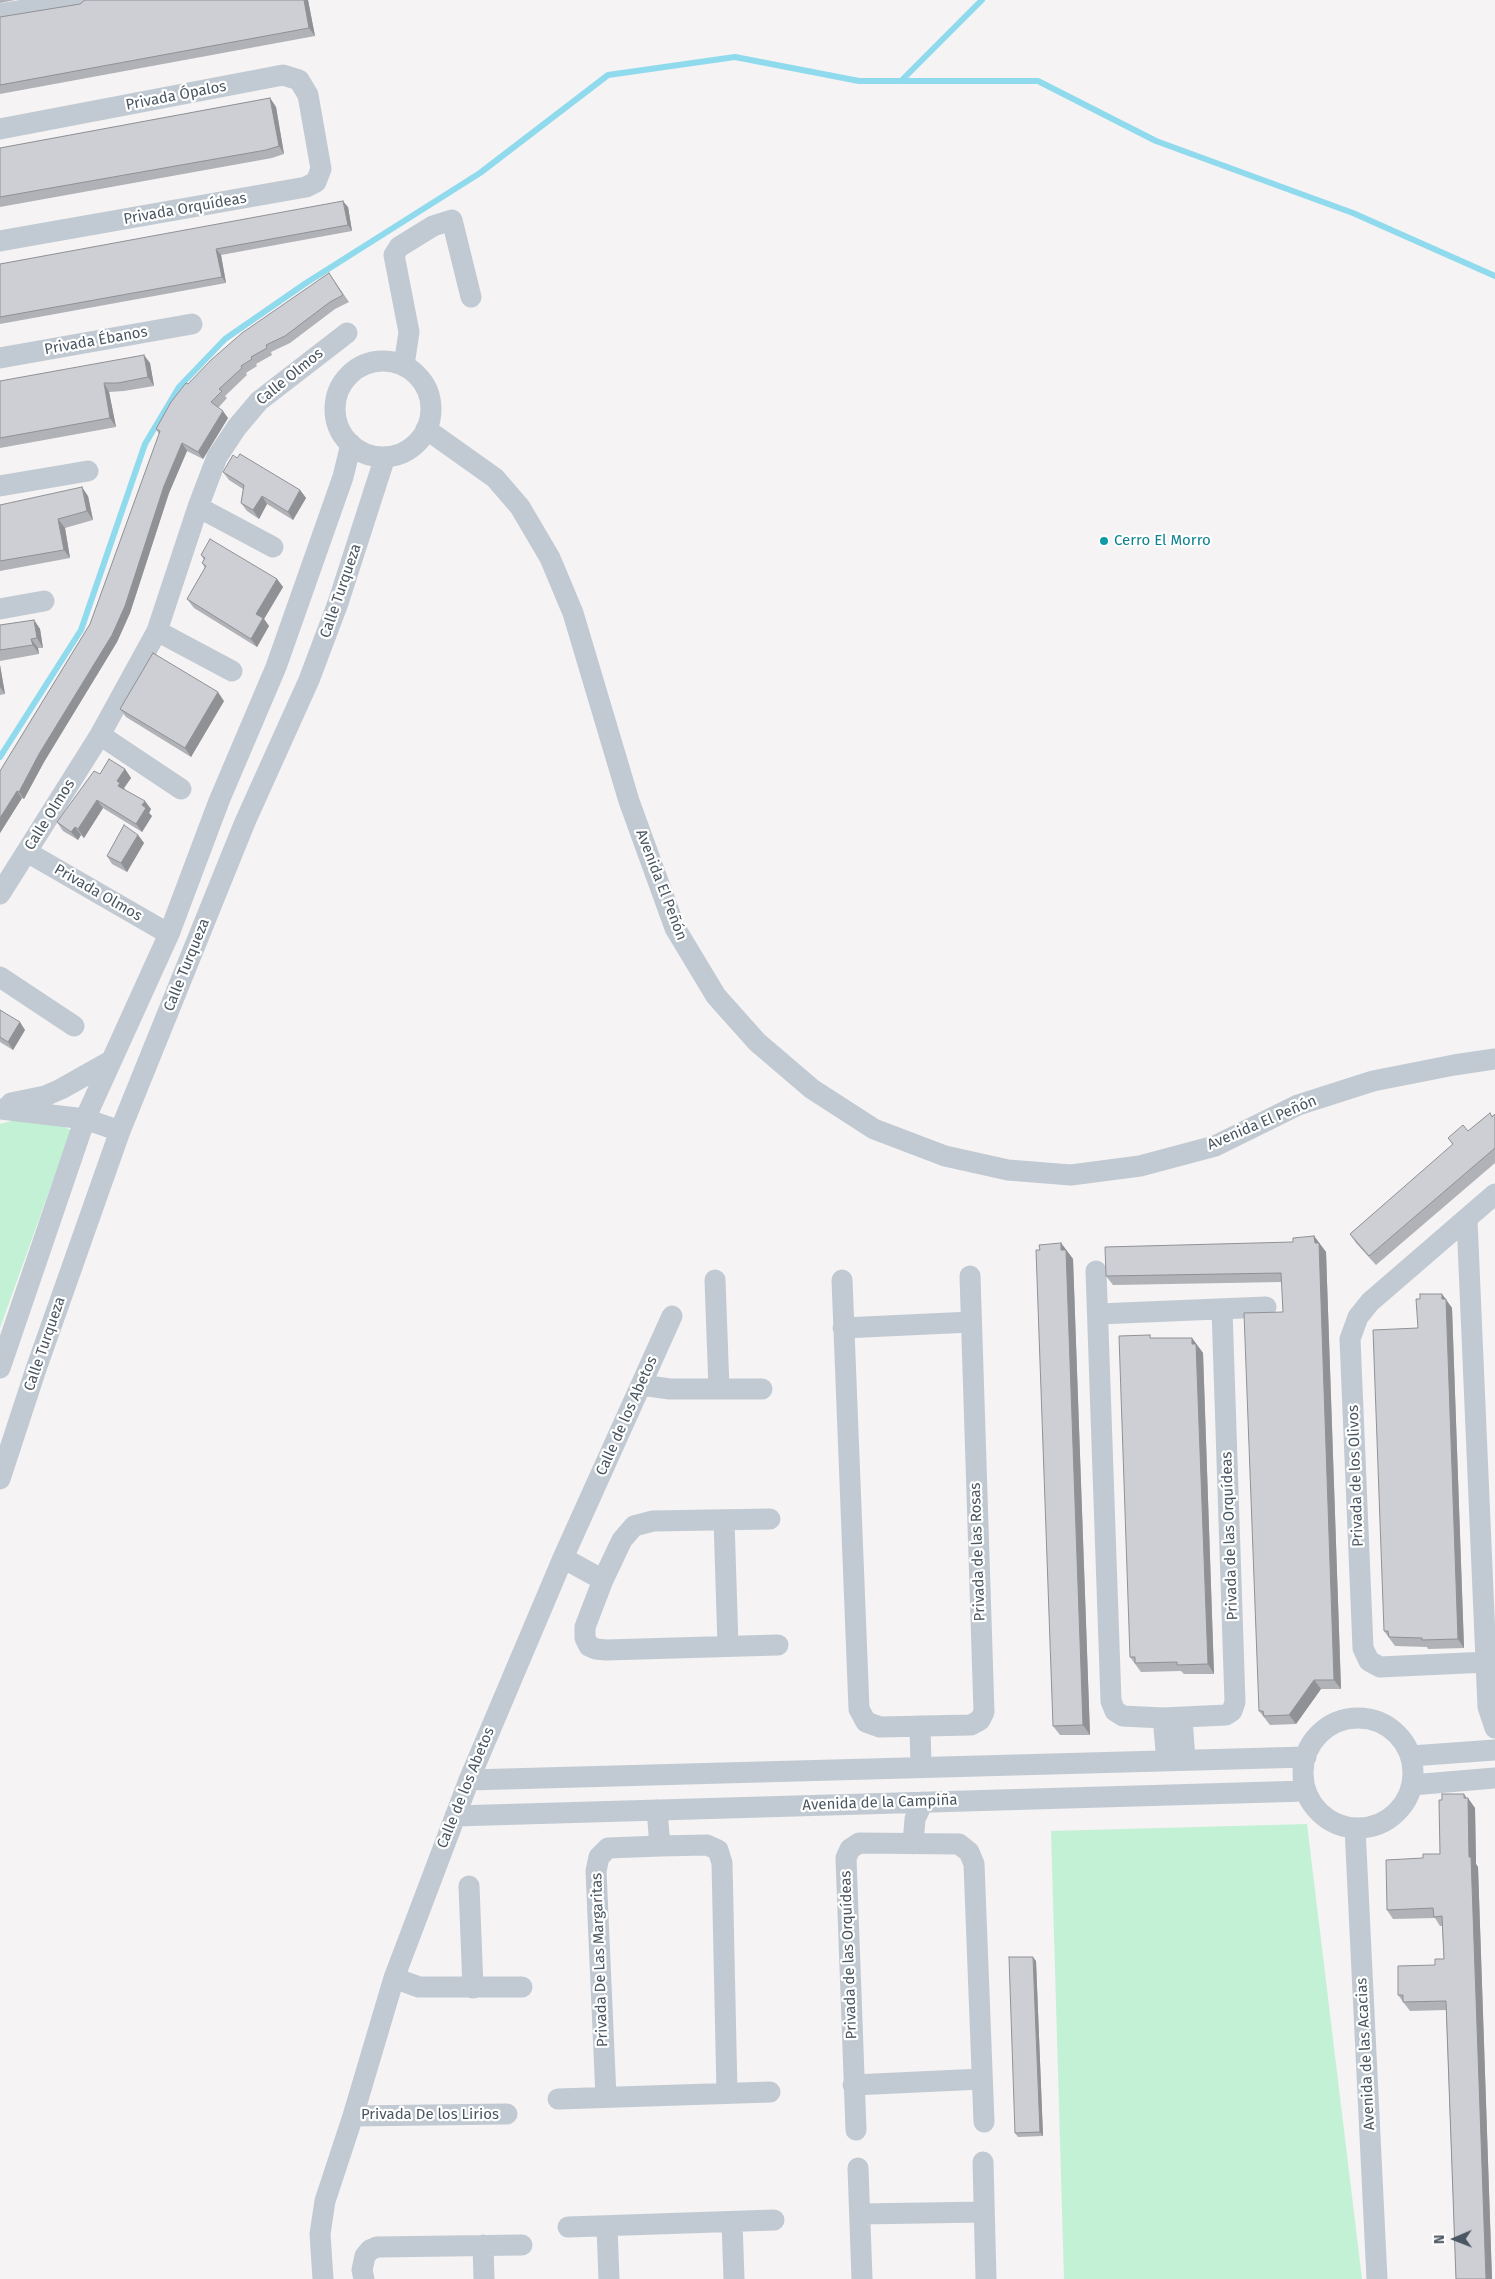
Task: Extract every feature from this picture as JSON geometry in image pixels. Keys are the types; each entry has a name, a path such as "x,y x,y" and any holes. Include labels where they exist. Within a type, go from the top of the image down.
{"street":[{"path":"0,14 83,0"},
{"name":"Privada Ópalos","path":"0,129 283,75 299,80 308,95 314,131"},
{"name":"Privada Orquídeas","path":"0,241 306,188 316,182 321,169 314,131"},
{"path":"404,365 409,332 394,255 399,248 433,226 452,220 471,297"},
{"name":"Privada Ébanos","path":"0,358 192,324"},
{"name":"Calle Olmos","path":"0,894 100,735 158,631 198,507 217,457 237,426 258,401 347,332"},
{"path":"389,361 404,365 416,374 428,393 430,415 426,429 419,440 408,449 385,457 364,452 351,444 342,432 336,410 338,396 344,382 360,367 374,362 389,361"},
{"name":"Avenida El Peñón","path":"426,429 494,478 520,507 550,558 573,613 629,801 675,928 712,989 757,1042 812,1090 874,1129 945,1156 1008,1170 1071,1174 1140,1166 1215,1146 1298,1105 1373,1080 1495,1059"},
{"name":"Calle Turqueza","path":"1,1362 85,1119 109,1062 169,934 220,801 276,667 343,477 351,444"},
{"name":"Calle Turqueza","path":"0,1479 120,1131 245,822 310,680 338,603 385,457"},
{"path":"0,486 88,471"},
{"path":"198,507 273,547"},
{"path":"0,608 44,601"},
{"path":"158,631 232,672"},
{"path":"100,735 181,789"},
{"name":"Privada Olmos","path":"27,852 169,934"},
{"path":"0,976 74,1026"},
{"path":"0,1105 45,1096 78,1081 109,1062"},
{"path":"0,1109 85,1119 120,1131"},
{"name":"Privada de los Olivos","path":"1487,1662 1380,1667 1369,1661 1363,1648 1350,1339 1358,1317 1370,1302 1495,1194"},
{"path":"1411,1756 1485,1751 1488,1707 1487,1662 1467,1220"},
{"name":"Privada de las Orquídeas","path":"1096,1271 1110,1701 1115,1711 1123,1716 1173,1718 1226,1715 1232,1711 1236,1702 1222,1309"},
{"name":"Privada de las Rosas","path":"842,1280 859,1709 866,1722 880,1727 920,1726 971,1724 980,1720 984,1712 970,1276"},
{"path":"715,1280 719,1389"},
{"path":"1098,1314 1266,1307"},
{"name":"Calle de los Abetos","path":"323,2279 320,2234 325,2201 353,2116 394,1978 469,1780 563,1558 672,1316"},
{"path":"843,1328 971,1322"},
{"path":"1,1362 36,1370"},
{"path":"641,1385 670,1389 762,1388"},
{"path":"770,1519 653,1521 634,1526 622,1540 603,1580 585,1627 585,1638 590,1646 606,1650 778,1645"},
{"path":"724,1520 728,1646"},
{"path":"563,1558 603,1580"},
{"path":"1488,1707 1495,1728"},
{"path":"1173,1718 1176,1761"},
{"path":"1357,1718 1372,1719 1384,1724 1396,1732 1405,1743 1411,1756 1412,1784 1405,1802 1392,1817 1375,1826 1355,1828 1340,1825 1325,1817 1314,1805 1306,1791 1303,1774 1311,1744 1325,1729 1344,1720 1357,1718"},
{"path":"920,1726 920,1768"},
{"path":"469,1780 1306,1757"},
{"path":"1041,1764 1042,1798"},
{"path":"1412,1784 1495,1778"},
{"name":"Avenida de la Campiña","path":"454,1816 1306,1791"},
{"path":"907,1844 915,1819 913,1802"},
{"path":"657,1810 660,1846"},
{"name":"Avenida de las Acacias","path":"1355,1828 1377,2279"},
{"name":"Privada de las Orquídeas","path":"856,2130 846,1858 850,1849 859,1843 959,1844 969,1852 974,1864 984,2122"},
{"name":"Privada De Las Margaritas","path":"606,2097 596,1871 598,1857 608,1848 660,1846 707,1845 718,1850 722,1863 727,2093"},
{"path":"469,1886 473,1988"},
{"path":"394,1978 419,1987 522,1987"},
{"path":"853,2085 982,2079"},
{"path":"558,2098 770,2092"},
{"name":"Privada De los Lirios","path":"353,2116 507,2114"},
{"path":"982,2162 986,2279"},
{"path":"858,2168 862,2279"},
{"path":"860,2214 984,2212"},
{"path":"568,2227 774,2220"},
{"path":"732,2222 734,2279"},
{"path":"607,2227 609,2279"},
{"path":"483,2245 484,2279"},
{"path":"364,2279 362,2270 365,2256 370,2250 377,2247 522,2245"}],"green space":[{"path":"23,1118 56,1123 71,1130 0,1328 0,1124"},
{"path":"1307,1824 1362,2279 1064,2279 1051,1831"}],"building":[{"path":"85,0 304,0 309,28 0,85 0,17 80,4"},
{"path":"270,98 279,146 266,150 0,197 0,148"},
{"path":"343,201 348,225 216,249 222,277 0,317 0,264"},
{"path":"329,273 343,295 330,302 285,336 266,345 267,348 251,357 252,359 241,366 242,368 219,389 222,391 211,402 223,411 198,452 182,443 164,486 125,606 112,635 39,754 19,792 17,791 0,818 0,771 90,624 160,431 156,429 171,402 186,383 188,384 211,360 242,333"},
{"path":"144,355 148,377 118,383 104,383 110,418 0,438 0,381"},
{"path":"240,454 300,490 288,512 262,496 253,510 241,503 244,485 223,472 233,455 237,458"},
{"path":"82,487 87,511 58,519 64,550 0,561 0,505"},
{"path":"210,539 277,579 256,614 263,618 251,639 187,599 206,566 202,563 205,558 201,555"},
{"path":"34,620 37,638 31,639 33,645 0,650 0,625"},
{"path":"153,653 218,692 185,748 120,709"},
{"path":"109,759 125,769 117,781 120,783 118,786 145,801 142,805 146,808 136,824 97,800 78,829 75,827 71,832 57,822 94,771 100,774"},
{"path":"124,825 138,835 121,863 107,856"},
{"path":"0,1010 20,1022 8,1042 0,1037"},
{"path":"1490,1113 1492,1117 1495,1114 1495,1148 1369,1256 1350,1234 1453,1144 1448,1138 1463,1125 1468,1131"},
{"path":"1314,1236 1315,1243 1319,1243 1334,1680 1314,1680 1289,1715 1264,1716 1263,1711 1259,1711 1244,1313 1283,1312 1281,1273 1106,1276 1105,1247 1293,1242 1293,1238"},
{"path":"1061,1243 1061,1250 1066,1250 1083,1725 1053,1726 1036,1250 1040,1250 1039,1245"},
{"path":"1420,1294 1442,1294 1442,1299 1446,1299 1458,1639 1422,1640 1422,1638 1389,1637 1388,1631 1384,1631 1373,1330 1418,1328 1416,1299 1420,1299"},
{"path":"1150,1335 1150,1338 1192,1338 1192,1344 1196,1344 1208,1664 1177,1665 1177,1662 1135,1663 1135,1657 1130,1657 1119,1336"},
{"path":"1442,1794 1464,1794 1464,1798 1468,1798 1486,2279 1456,2279 1446,2001 1403,2002 1403,1995 1398,1995 1398,1966 1435,1965 1435,1959 1444,1959 1442,1916 1434,1917 1433,1908 1387,1910 1386,1860 1423,1858 1423,1854 1440,1854 1439,1800 1442,1800"},
{"path":"1009,1957 1033,1957 1040,2132 1015,2133"}],"waterway":[{"path":"901,81 982,0"},
{"path":"0,757 81,630 145,444 179,387 225,339 306,283 480,173 608,75 735,57 859,81 1038,81 1156,141 1353,213 1495,276"}],"place":[{"name":"Cerro El Morro","path":"1104,541"}]}
